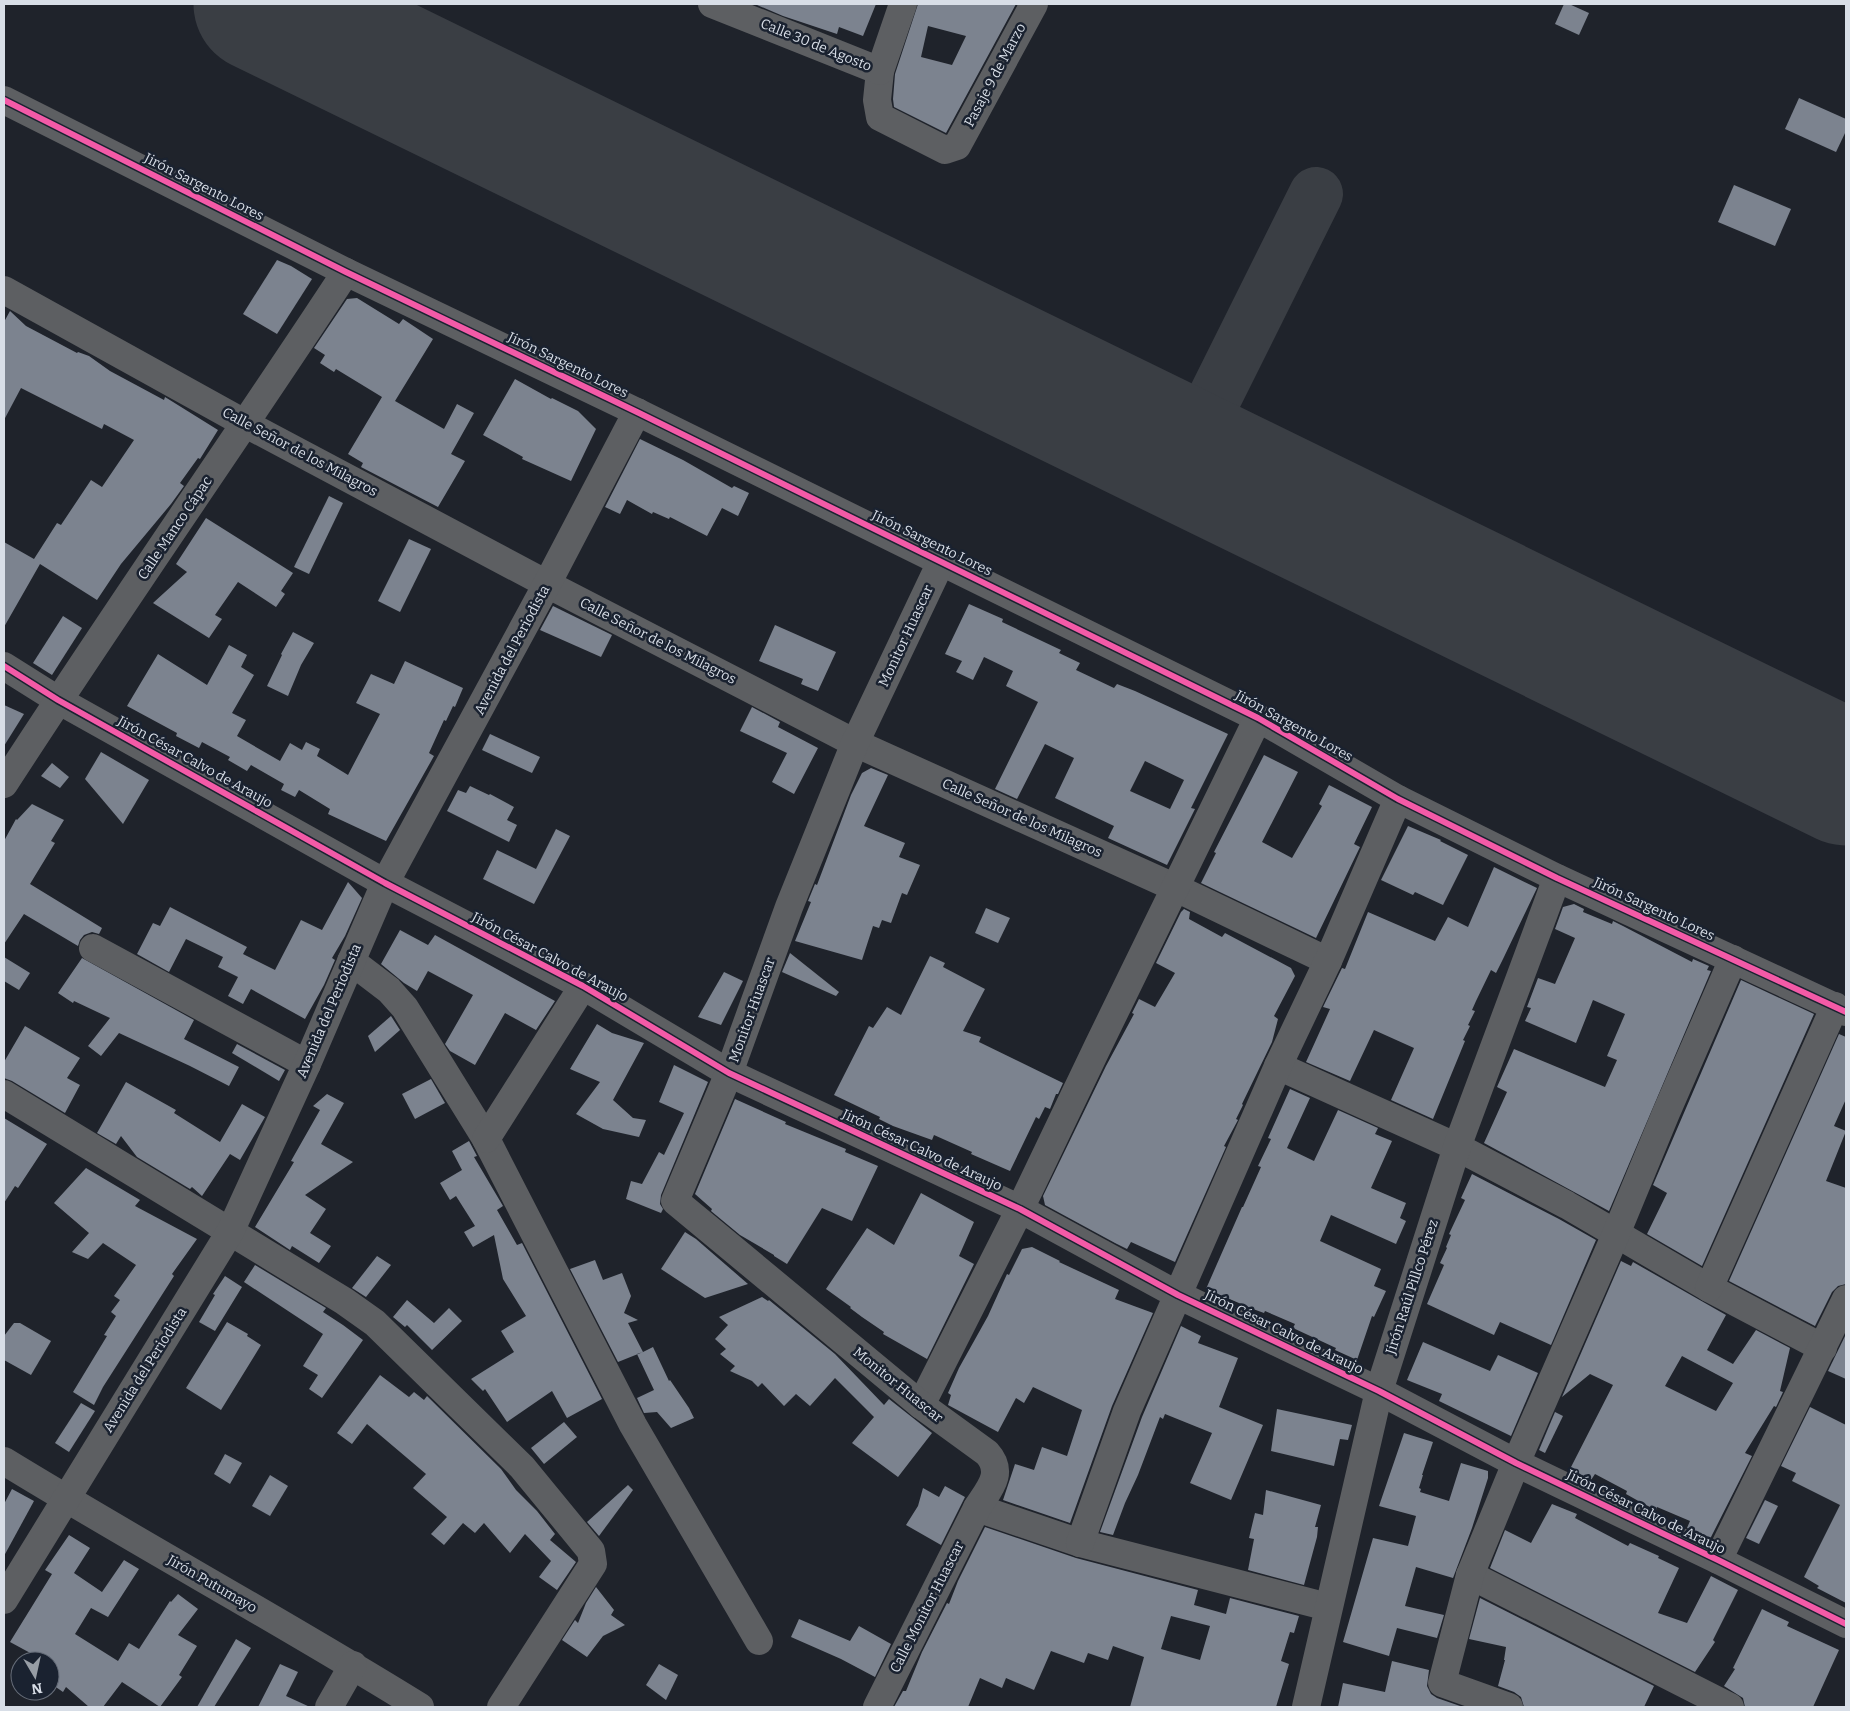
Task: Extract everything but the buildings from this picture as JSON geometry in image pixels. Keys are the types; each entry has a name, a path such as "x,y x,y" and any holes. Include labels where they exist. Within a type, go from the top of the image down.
{"street":[{"name":"Calle 30 de Agosto","path":"712,4 880,71 877,100 880,117 945,150 957,146"},
{"path":"880,71 903,4"},
{"name":"Pasaje 9 de Marzo","path":"957,146 1034,4"},
{"name":"Jirón Sargento Lores","path":"5,105 637,412 1258,718 1398,799 1557,878 1841,1009"},
{"name":"Calle Manco Cápac","path":"4,784 58,700 246,424 346,272"},
{"name":"Calle Señor de los Milagros","path":"4,290 246,424 547,584 855,743 1176,888 1328,961"},
{"name":"Avenida del Periodista","path":"4,1600 230,1232 307,1064 385,883 547,584 637,412"},
{"name":"Monitor Huascar","path":"941,562 855,743 788,907 729,1073 675,1201 921,1406 987,1453"},
{"name":"Jirón César Calvo de Araujo","path":"4,666 58,700 385,883 583,986 729,1073 1020,1209 1178,1295 1379,1392 1516,1464 1718,1560 1846,1624"},
{"path":"921,1406 1020,1209 1258,718"},
{"path":"1080,1543 1127,1411 1278,1066 1328,961 1398,799"},
{"name":"Jirón Raúl Pillco Pérez","path":"1306,1707 1379,1392 1457,1148 1557,878"},
{"path":"93,948 307,1064"},
{"path":"1509,1707 1442,1683 1470,1576 1516,1464 1733,959"},
{"path":"351,961 389,990 405,1008 486,1139 633,1425 760,1640"},
{"path":"486,1139 583,986"},
{"path":"1709,1288 1841,1009"},
{"path":"1278,1066 1457,1148 1567,1205 1709,1288 1823,1348"},
{"path":"4,1094 344,1301 375,1323 522,1467 574,1530 591,1552 593,1564 501,1707"},
{"path":"1718,1560 1846,1299"},
{"name":"Calle Monitor Huascar","path":"877,1707 977,1508 992,1484 996,1472 994,1461 987,1453"},
{"name":"Jirón Putumayo","path":"4,1461 352,1665 420,1707"},
{"path":"977,1508 1080,1543 1328,1607"},
{"path":"1470,1576 1730,1707"},
{"path":"329,1707 352,1665"}],"taxiway":[{"path":"1186,455 1316,194"}],"runway":[{"path":"261,4 1846,778"}],"cycle path":[{"path":"4,100 346,272 637,412 1258,718 1398,799 1557,878 1846,1012"},
{"path":"4,666 58,700 385,883 583,986 729,1073 1020,1209 1178,1295 1379,1391 1516,1463 1846,1624"}]}
